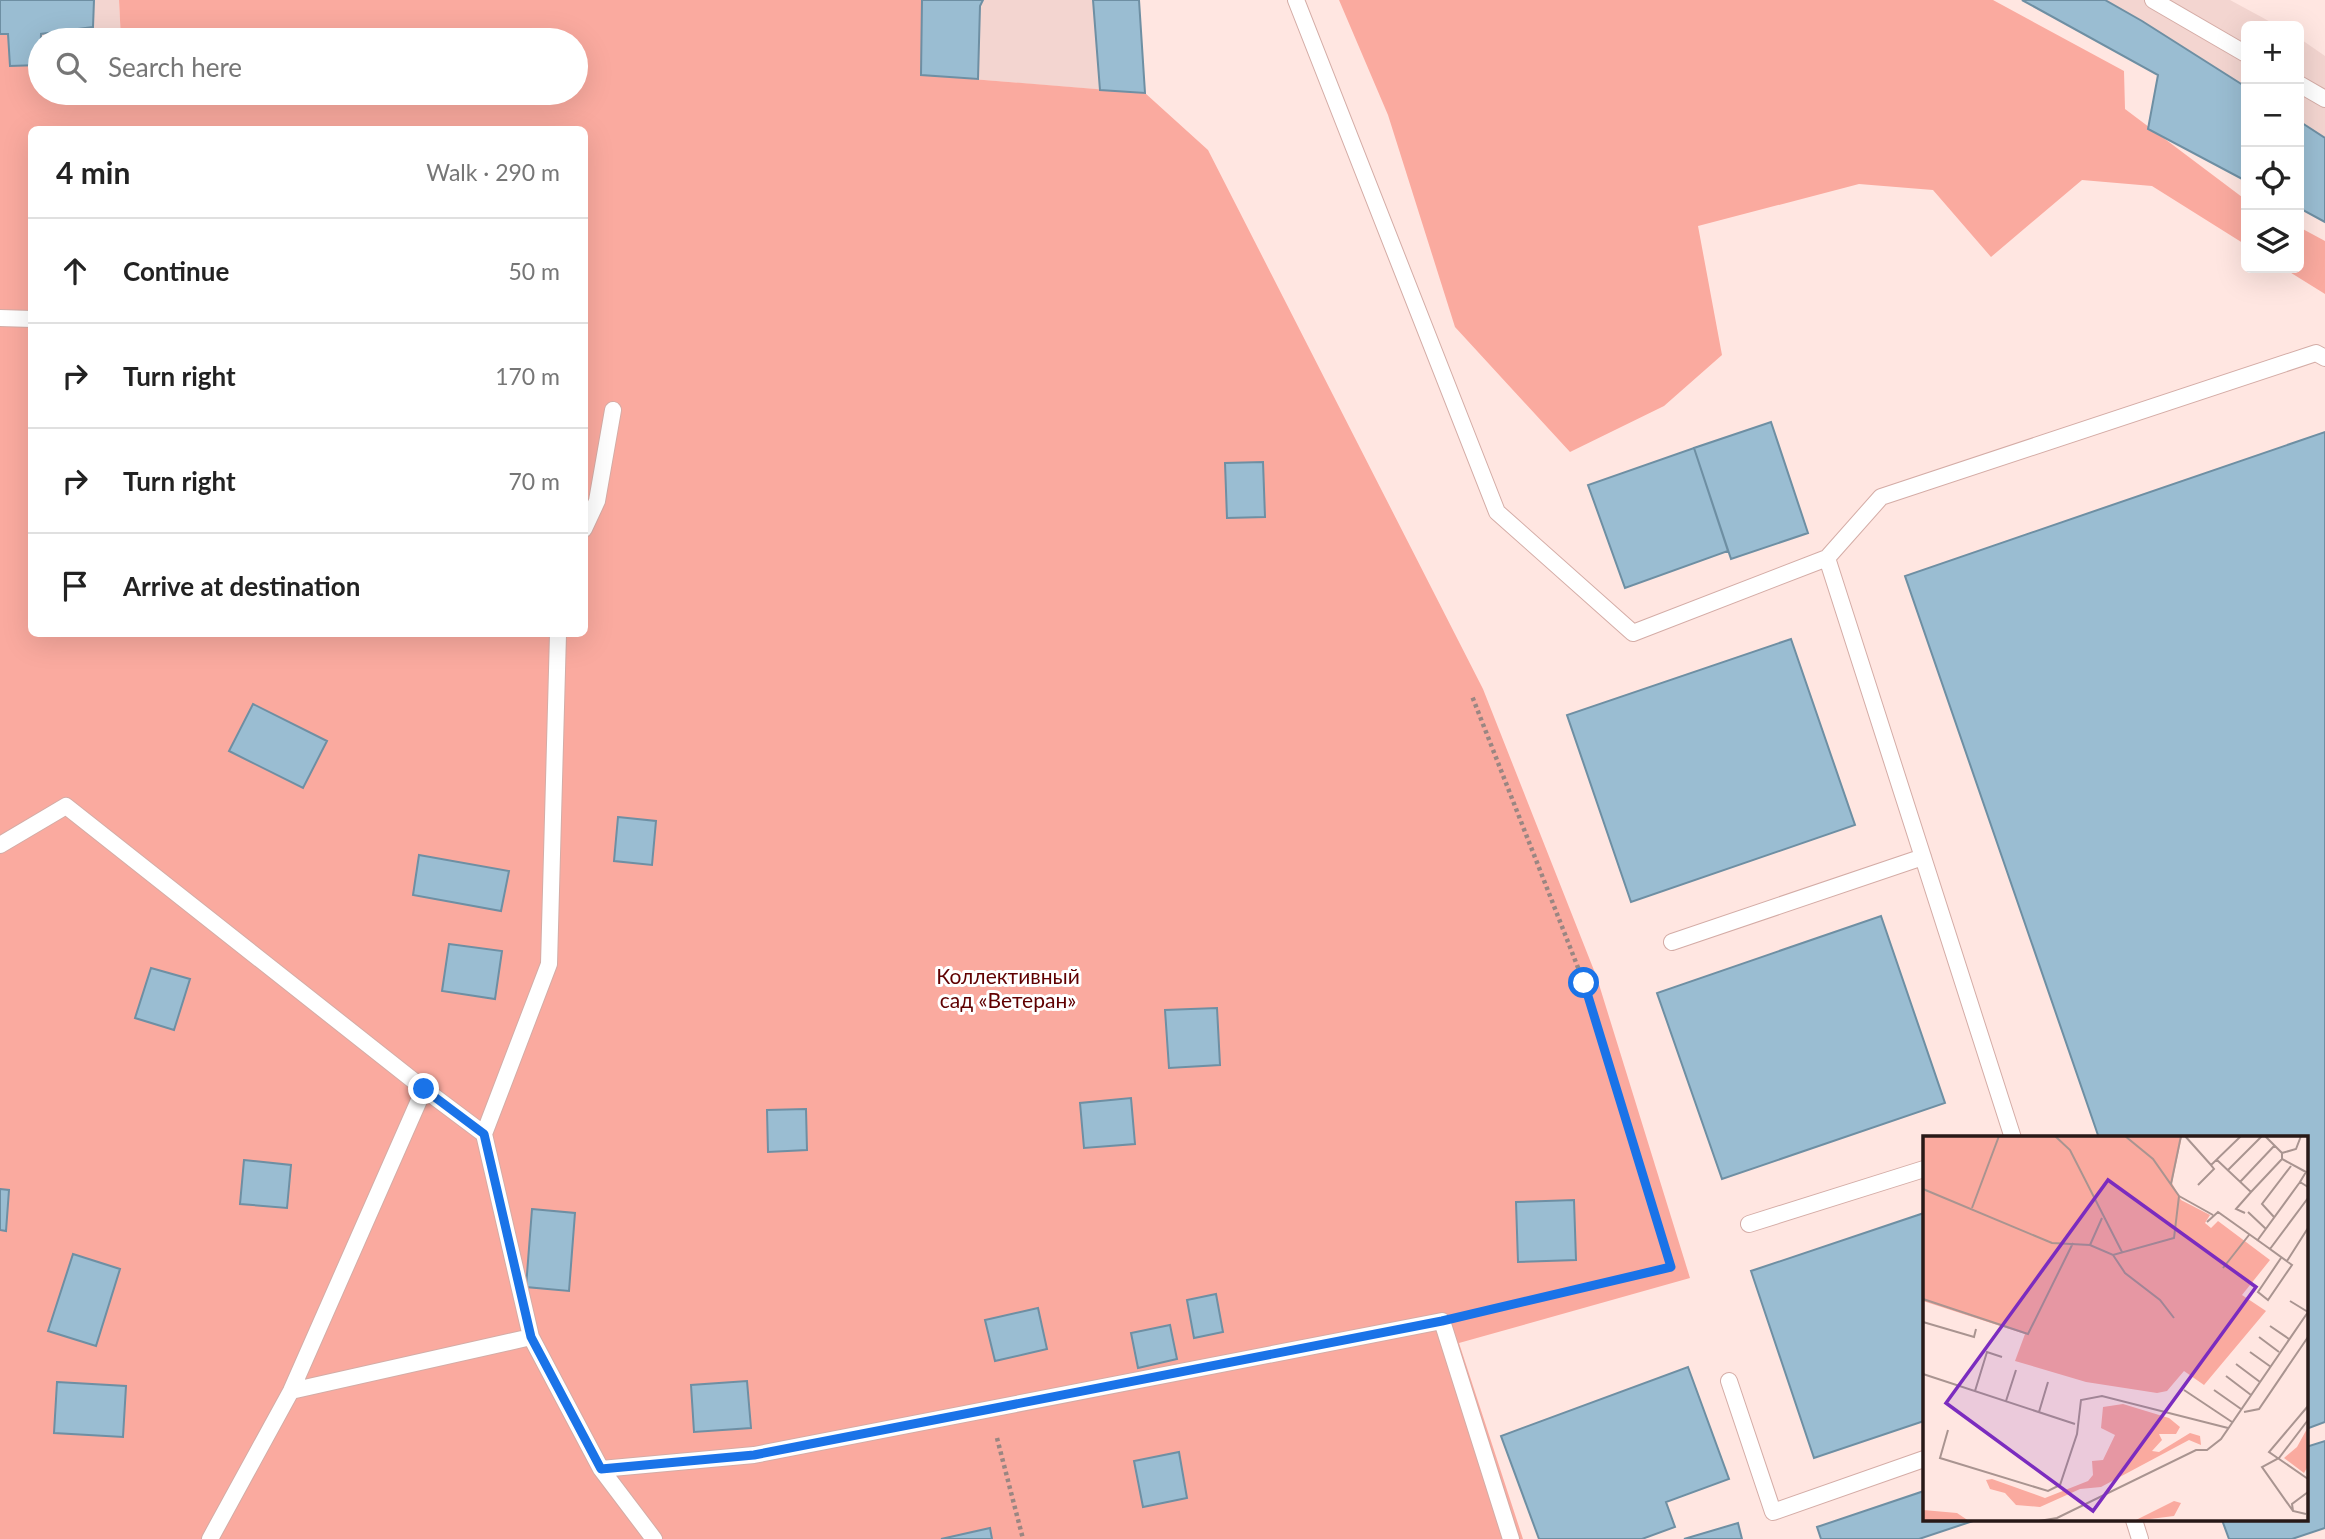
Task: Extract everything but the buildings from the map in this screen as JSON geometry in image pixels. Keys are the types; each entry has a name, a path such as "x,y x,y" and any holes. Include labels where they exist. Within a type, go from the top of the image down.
{"lane":[{"path":"1296,0 1497,512 1633,632 1827,558 1881,497 2316,353 2325,358"},
{"path":"2152,0 2241,51"},
{"path":"2304,87 2325,99"},
{"path":"0,318 28,319"},
{"path":"588,520 597,501 612,410"},
{"path":"1827,558 2012,1136"},
{"path":"558,637 548,964 484,1134 531,1337 601,1469 654,1539"},
{"path":"0,845 66,806 484,1134"},
{"path":"1672,942 1923,857"},
{"path":"210,1539 291,1391 424,1089"},
{"path":"1749,1224 1923,1169"},
{"path":"601,1469 754,1455 1442,1321 1511,1539"},
{"path":"291,1391 531,1337"},
{"path":"1729,1381 1773,1512 1923,1460"},
{"path":"2135,1522 2140,1539"}],"path":[{"path":"1442,1321 1671,1267 1584,983 1472,696"},
{"path":"989,1409 1023,1539"}],"shaded area":[{"path":"0,0 119,0 120,28 28,28 28,65 10,66 8,34 0,34"},
{"path":"922,0 1139,0 1145,93 921,75"},
{"path":"2022,0 2230,0 2269,21 2241,21 2241,178 2148,129 2158,75"},
{"path":"2304,41 2325,56 2325,222 2304,211"}],"green space":[{"name":"Коллективный сад «Ветеран»","path":"119,0 922,0 922,75 1145,93 1208,150 1483,689 1597,978 1690,1278 1459,1343 1523,1539 0,1539 0,34 8,34 10,66 28,65 28,105 588,105 588,28 120,28"},
{"path":"1339,0 1993,0 2124,71 2125,109 2241,196 2241,242 2152,186 2082,180 1991,257 1933,190 1859,184 1698,226 1722,355 1664,406 1570,452 1455,327 1388,115"},
{"path":"2304,230 2325,241 2325,294 2291,273 2304,273"}],"route":[{"path":"424,1089 484,1134 531,1337 601,1469 754,1455 1442,1321 1671,1267 1584,983"}]}
